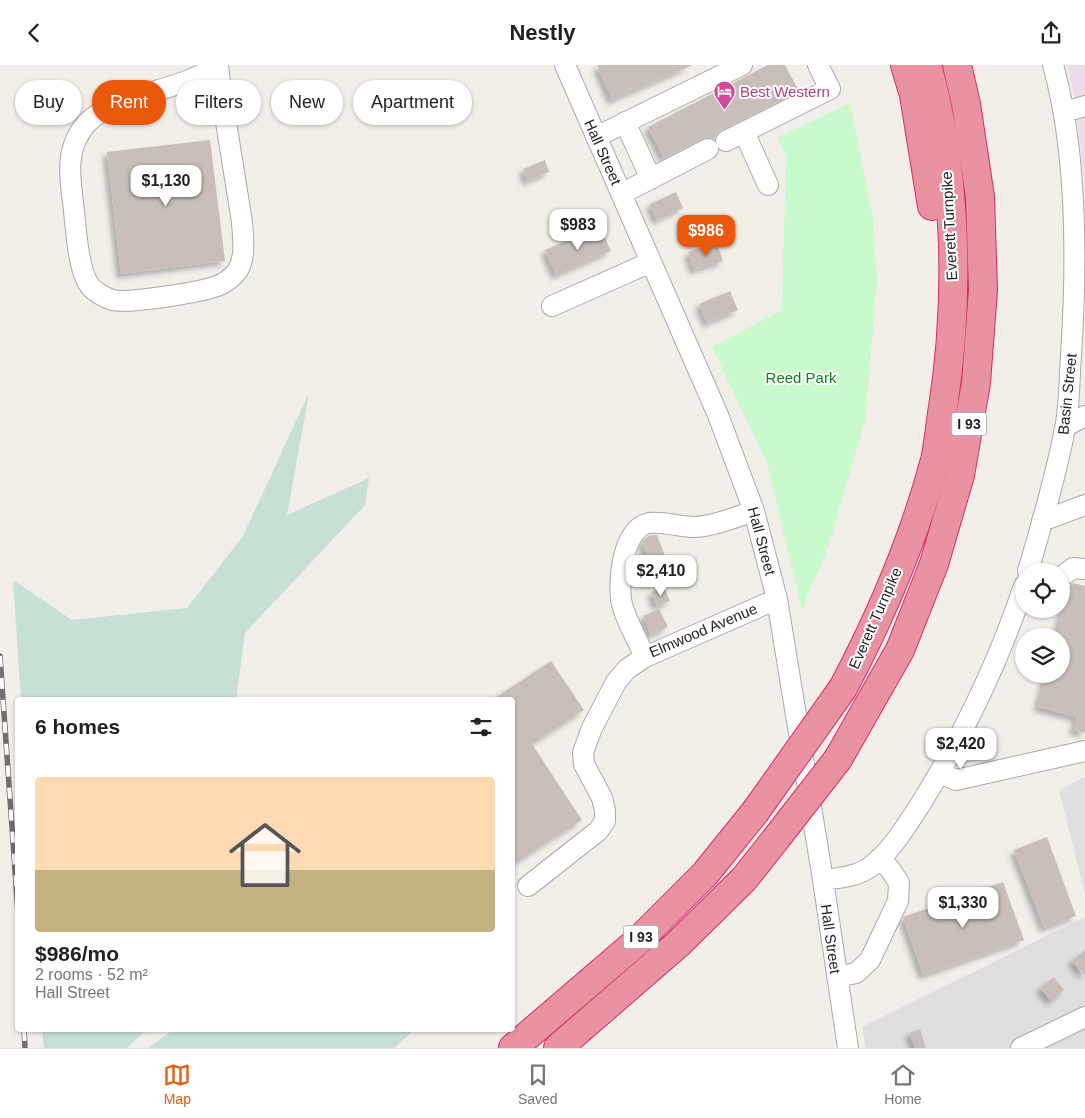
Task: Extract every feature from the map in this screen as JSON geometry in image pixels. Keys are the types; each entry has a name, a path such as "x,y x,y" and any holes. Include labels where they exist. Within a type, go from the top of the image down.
{"highway":[{"path":"905,65 914,95 935,225 938,302 935,458"},
{"name":"Everett Turnpike","path":"513,1048 639,939 705,874 755,812 843,688 864,647 907,547 935,458 948,378 952,320 953,242 946,165 939,119 927,65"},
{"name":"Everett Turnpike","path":"558,1048 678,944 744,879 838,759 900,650 918,608 934,564 960,475 976,383 983,290 980,197 966,105 957,65"}],"street":[{"path":"218,65 242,221 242,260 238,270 224,283 204,290 128,301 114,301 103,296 91,288 81,263 70,178 70,159 76,137 97,113 114,105 204,75 218,65"},
{"name":"Hall Street","path":"565,65 718,415 754,511 777,599 823,880 848,1048"},
{"path":"596,137 742,65"},
{"path":"621,194 830,89 818,65"},
{"name":"Basin Street","path":"1030,563 1066,426 1073,324 1074,247 1071,168 1064,111 1053,65"},
{"path":"1064,111 1085,106"},
{"path":"625,122 651,179"},
{"path":"744,132 768,185"},
{"path":"552,306 651,262"},
{"path":"1066,426 1085,417"},
{"path":"1042,521 1085,505"},
{"name":"Elmwood Avenue","path":"754,511 707,526 694,527 649,523 638,527 627,547 620,581 620,595 623,608 645,657 777,599"},
{"path":"1070,570 1073,567 1085,569"},
{"path":"823,880 845,877 869,868 879,859 911,819 940,773 985,685 1015,610"},
{"path":"528,886 598,831 605,821 602,798 584,764 583,752 592,728 616,682 627,669 645,657"},
{"path":"940,773 956,780 1085,751"},
{"path":"837,977 856,973 870,960 898,901 899,883 890,869 879,859"},
{"path":"1021,1048 1085,1017"}],"shaded area":[{"path":"1067,65 1085,65 1085,186 1074,94"},
{"path":"1085,777 1085,895 1059,790"},
{"path":"1085,917 1085,1048 866,1048 862,1027"}],"green space":[{"name":"Reed Park","path":"850,103 873,219 877,283 865,421 828,547 802,610 767,463 712,347 782,310 786,156 778,137"},
{"path":"309,393 287,515 369,478 365,505 245,633 236,697 21,697 13,580 72,620 187,608 243,536"},
{"path":"42,1032 144,1032 127,1048 44,1048"},
{"path":"170,1032 412,1032 394,1048 148,1048"}],"building":[{"path":"597,65 693,65 612,100"},
{"name":"Best Western","path":"768,65 785,65 799,91 721,130 714,139 709,137 703,138 664,158 648,127"},
{"path":"210,140 225,261 121,274 107,152"},
{"path":"545,160 549,172 527,181 523,169"},
{"path":"676,192 683,208 657,220 650,204"},
{"path":"600,227 611,251 556,275 545,250"},
{"path":"717,243 723,261 694,270 688,252"},
{"path":"730,291 738,310 707,323 699,304"},
{"path":"652,535 657,535 667,561 652,567 642,542"},
{"path":"1073,583 1085,586 1085,733 1074,730 1077,717 1038,707 1044,683 1070,683 1070,628 1058,628 1061,618 1070,618 1070,585"},
{"path":"664,587 670,601 657,606 651,592"},
{"path":"659,609 668,627 651,635 643,616"},
{"path":"551,661 584,710 532,744 582,820 515,863 515,697 497,697"},
{"path":"1047,837 1076,916 1044,928 1014,850"},
{"path":"1003,882 1024,940 923,975 903,917"},
{"path":"1085,950 1085,976 1072,961"},
{"path":"1054,977 1064,990 1051,1001 1040,988"},
{"path":"920,1029 926,1048 915,1048 909,1033"}],"railway":[{"path":"0,656 15,870"},
{"path":"24,1032 25,1048"}],"place":[{"name":"Best Western","path":"724,110"}]}
